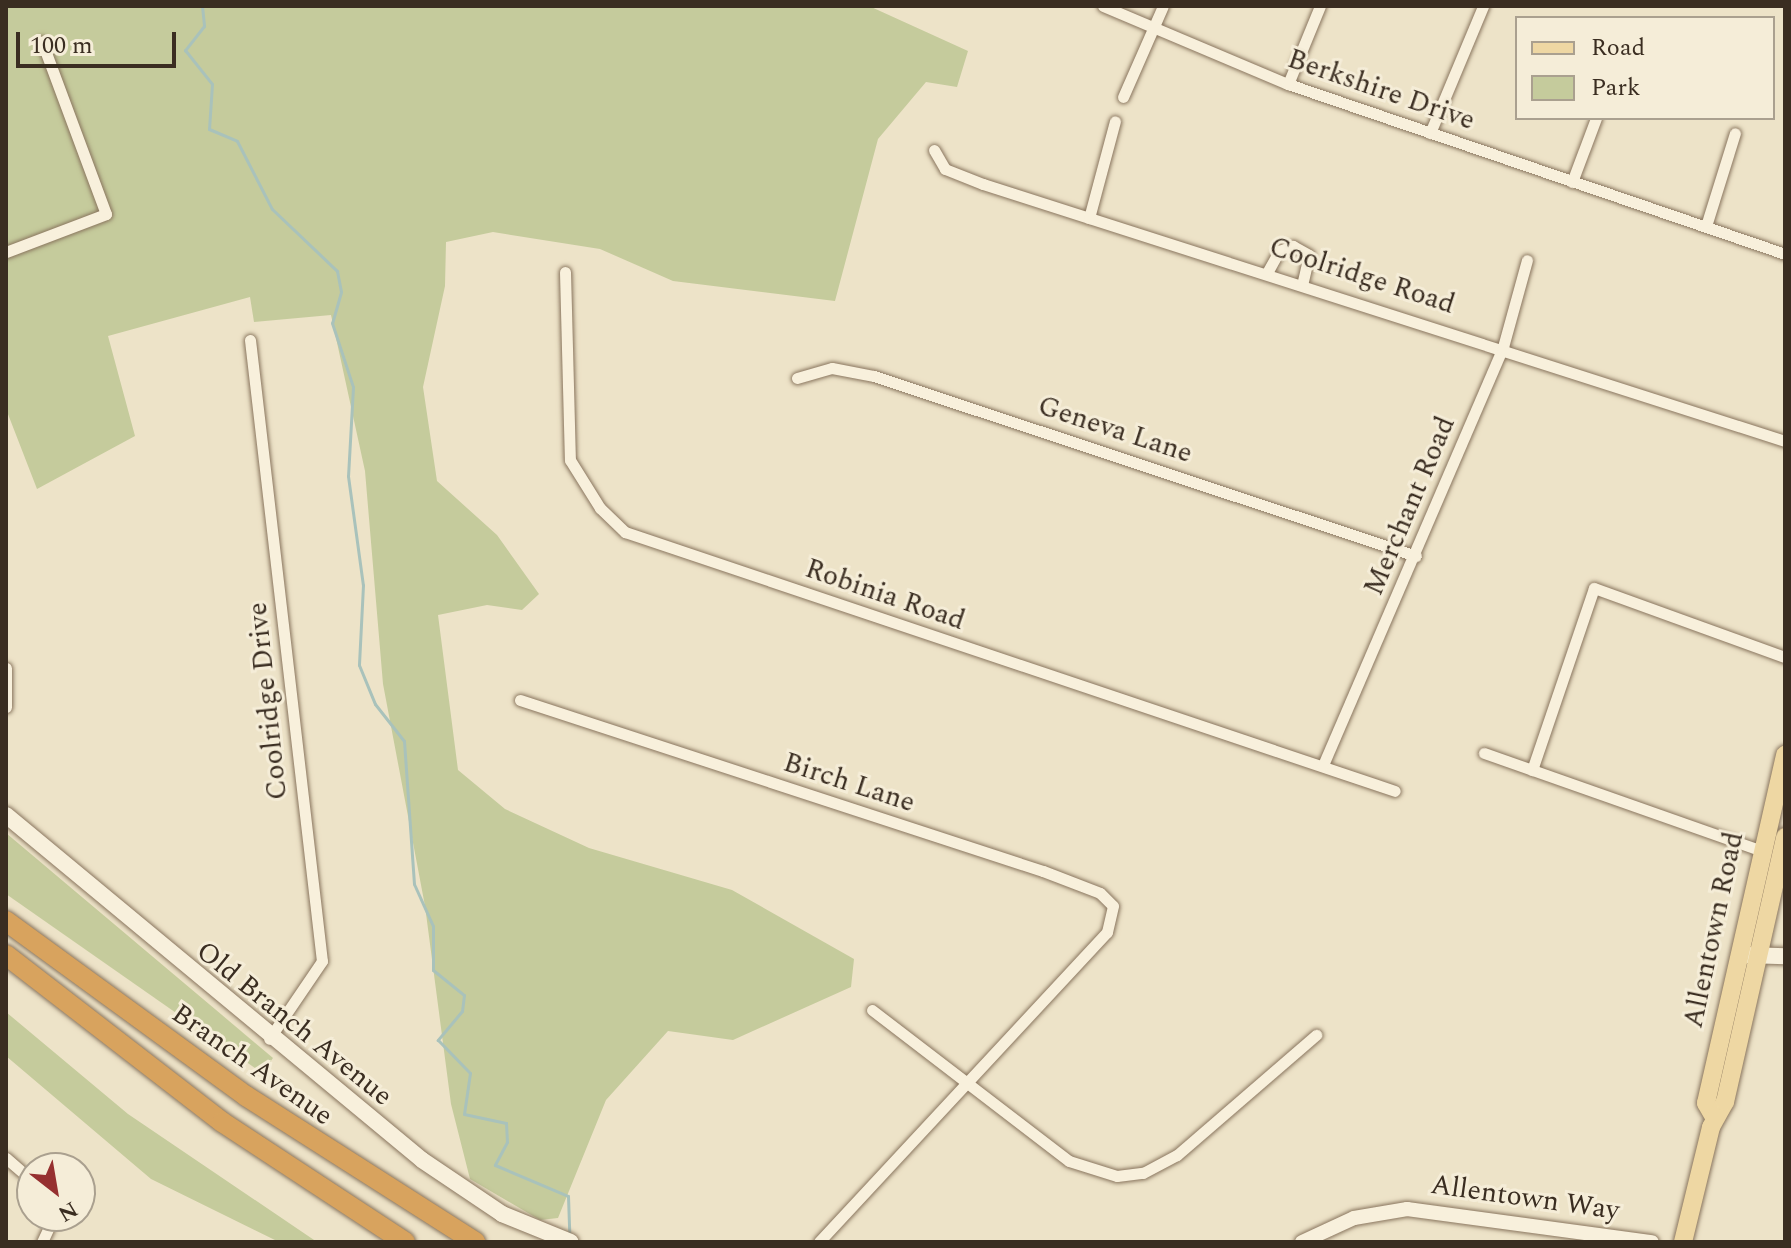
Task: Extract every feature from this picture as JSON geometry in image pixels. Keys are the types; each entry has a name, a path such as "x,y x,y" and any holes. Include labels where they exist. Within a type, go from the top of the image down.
{"highway":[{"name":"Branch Avenue","path":"6,921 246,1096 475,1242"},
{"path":"6,955 222,1122 405,1242"}],"main road":[{"name":"Allentown Road","path":"1714,1117 1706,1103 1736,955 1785,755"},
{"name":"Old Branch Avenue","path":"6,815 269,1040 471,1196 567,1241"},
{"name":"Allentown Road","path":"1683,1242 1714,1117 1725,1102 1785,837"},
{"path":"1736,955 1785,956"}],"street":[{"name":"Berkshire Drive","path":"1103,6 1155,31 1288,84 1785,254"},
{"path":"1123,97 1155,31 1163,6"},
{"path":"1288,84 1320,6"},
{"path":"1430,133 1483,6"},
{"path":"6,252 106,214 42,42"},
{"path":"1572,182 1595,120"},
{"path":"1089,218 1115,121"},
{"path":"1706,226 1735,133"},
{"name":"Coolridge Road","path":"934,150 950,172 1089,218 1303,282 1785,441"},
{"path":"1268,271 1279,251 1293,246 1309,255 1303,282"},
{"name":"Merchant Road","path":"1323,765 1416,556 1503,347 1527,260"},
{"name":"Robinia Road","path":"565,272 570,460 600,508 625,532 1395,791"},
{"name":"Coolridge Drive","path":"250,340 322,961 269,1040"},
{"name":"Geneva Lane","path":"797,378 832,368 874,376 1416,556"},
{"path":"1532,770 1594,588 1785,657"},
{"path":"6,668 6,707"},
{"name":"Birch Lane","path":"520,700 1086,886 1107,898 1115,913 1095,945 968,1082"},
{"path":"1484,753 1760,850"},
{"path":"872,1010 1069,1161 1117,1176 1161,1165 1316,1035"},
{"path":"819,1242 968,1082"},
{"name":"Allentown Way","path":"1302,1242 1354,1218 1407,1209 1652,1242"}],"green space":[{"path":"6,6 869,6 968,51 957,87 926,82 878,139 835,301 673,281 600,249 493,232 446,242 445,286 423,387 437,481 497,535 539,594 522,610 487,605 438,615 458,770 505,809 589,848 732,890 854,959 851,987 733,1040 668,1031 606,1100 558,1218 540,1220 470,1179 451,1104 425,906 383,684 365,471 331,315 254,322 250,297 108,336 135,436 37,489 6,409"},
{"path":"6,833 273,1058 262,1073 6,894"},
{"path":"6,1012 128,1114 317,1242 279,1242 151,1179 6,1056"}],"waterway":[{"path":"202,6 204,26 185,50 212,84 209,129 237,141 272,209 337,271 341,292 332,323 353,387 348,476 363,585 359,665 375,704 404,741 414,884 433,926 433,970 464,995 462,1011 438,1040 470,1073 464,1114 506,1123 507,1142 495,1165 568,1196 569,1234"}]}
